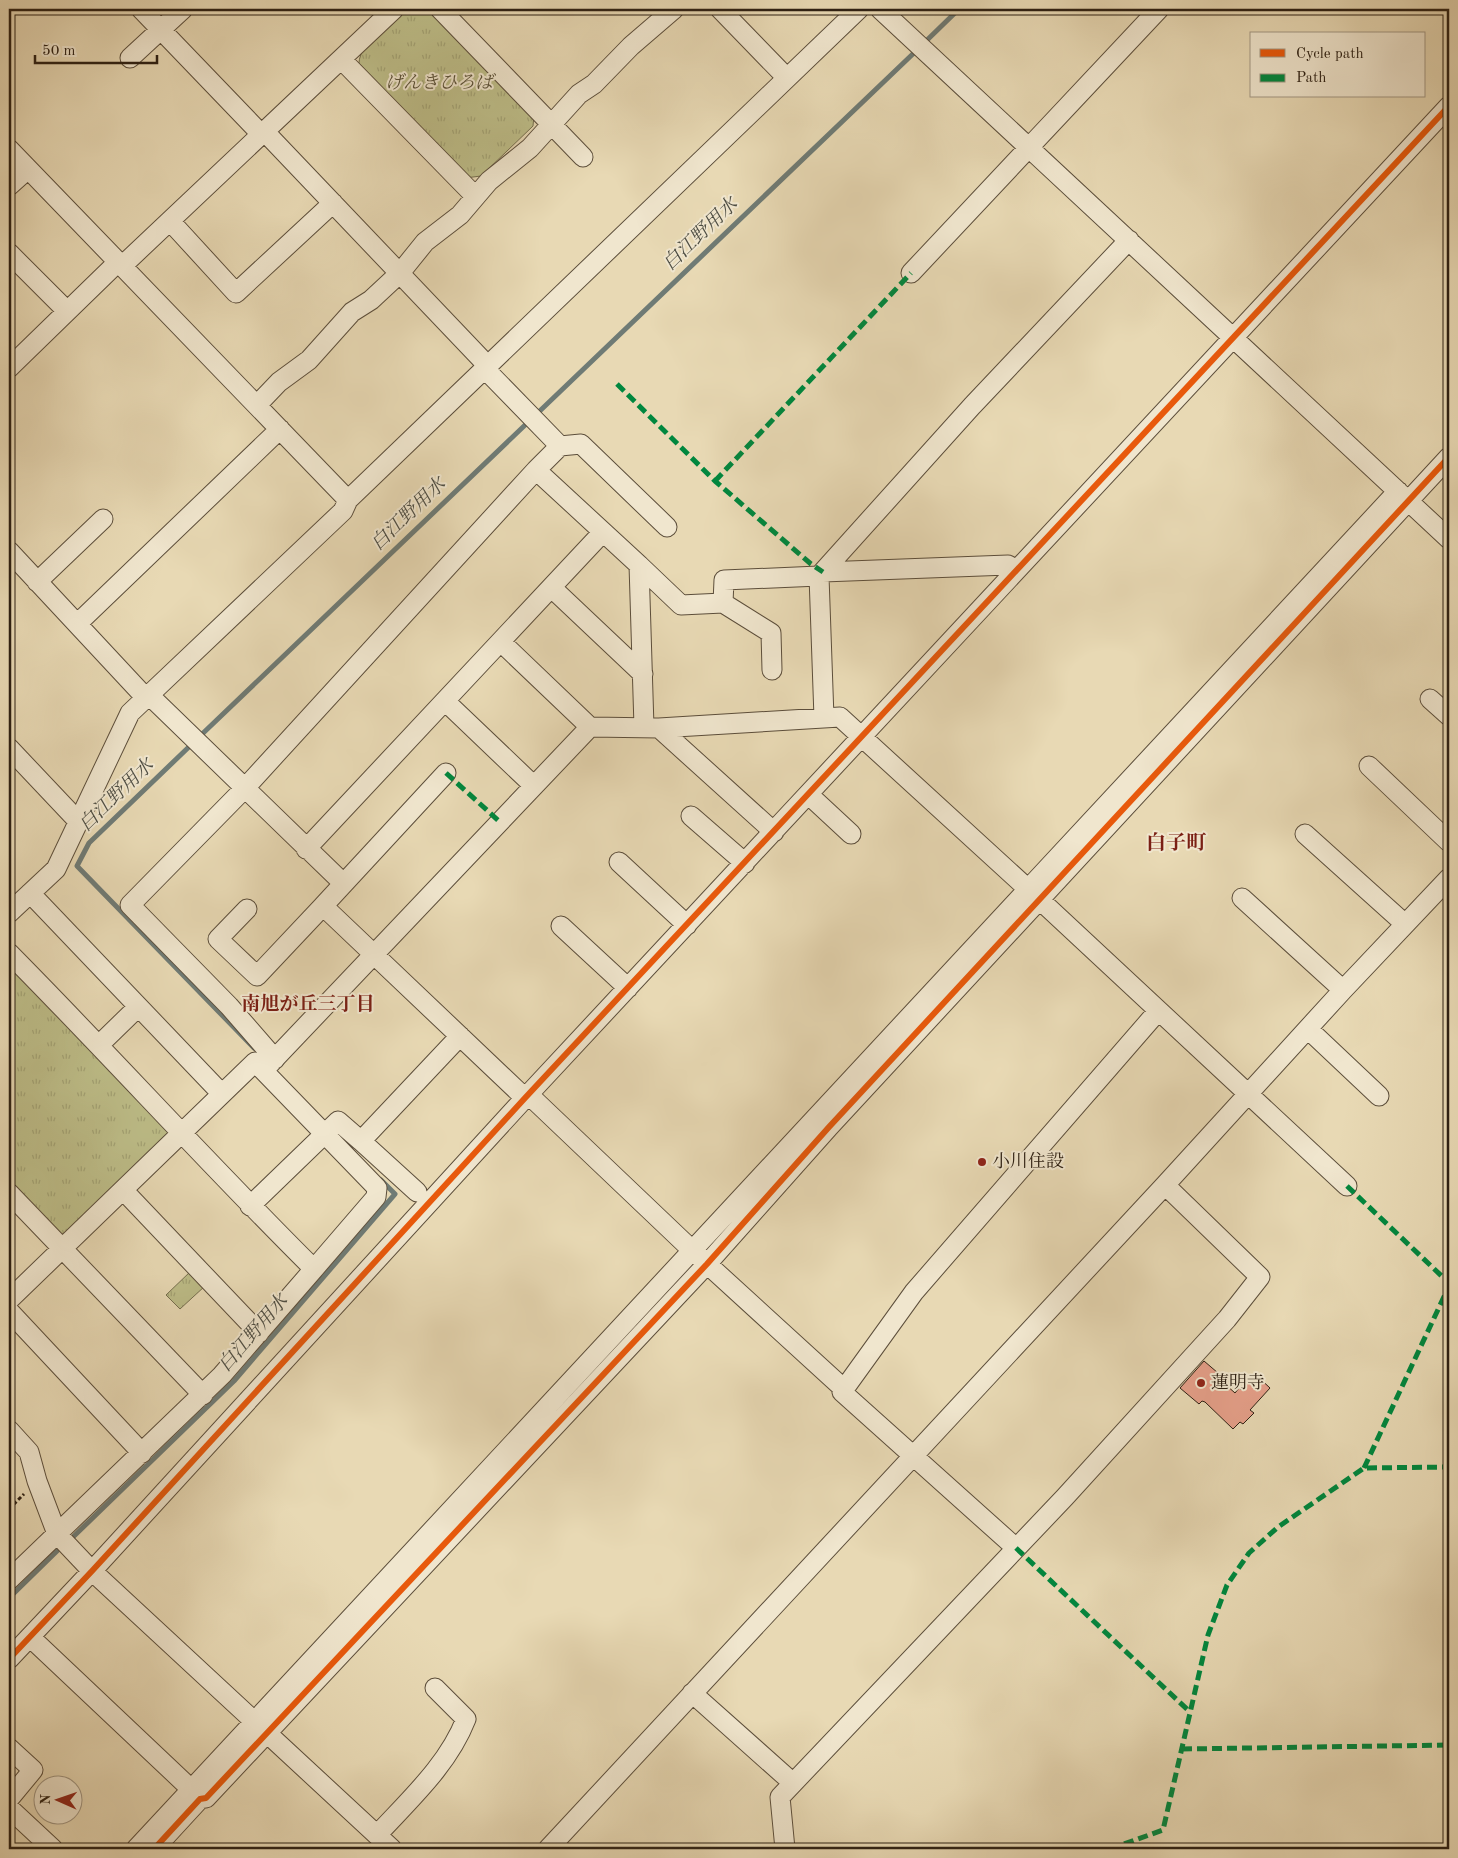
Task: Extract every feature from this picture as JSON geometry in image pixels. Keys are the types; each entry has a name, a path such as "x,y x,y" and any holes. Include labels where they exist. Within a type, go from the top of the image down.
{"street":[{"path":"141,9 333,203 560,446"},
{"path":"130,58 183,9"},
{"path":"9,368 67,312 170,221 394,9"},
{"path":"440,9 583,157"},
{"path":"257,405 279,382 309,360 352,312 371,300 400,273 425,242 460,215 489,181 530,148 579,94 594,84 630,46 674,9"},
{"path":"720,9 786,77"},
{"path":"9,913 56,870 130,713 343,511 348,500 786,77 859,9"},
{"path":"880,9 1028,148 1234,336 1449,539"},
{"path":"911,274 1159,9"},
{"path":"341,59 475,196"},
{"path":"9,1659 527,1096 1449,106"},
{"path":"9,149 348,500"},
{"path":"9,186 28,169"},
{"path":"170,221 236,292 333,203"},
{"path":"824,718 821,574 972,406 1129,240"},
{"path":"9,253 67,312"},
{"path":"76,624 280,429"},
{"path":"9,1580 203,1395 376,1197 377,1188 324,1135 269,1065 229,1006 130,905 244,789 560,446 581,444 667,527"},
{"path":"154,1849 261,1726 699,1257 1034,894 1404,497 1449,457"},
{"path":"536,470 681,605 723,603 771,633 772,670"},
{"path":"37,582 103,519"},
{"path":"306,849 446,702 603,532"},
{"path":"9,551 76,624 147,696 343,883"},
{"path":"639,565 643,674 651,728 774,832"},
{"path":"723,603 724,580 1008,565 1017,570"},
{"path":"552,588 643,674"},
{"path":"501,642 590,727 651,728 840,717 1034,894 1346,1186"},
{"path":"1430,699 1449,716"},
{"path":"446,702 534,786"},
{"path":"269,1065 590,727"},
{"path":"9,748 78,821"},
{"path":"1369,766 1449,842"},
{"path":"247,909 218,939 257,976 446,773"},
{"path":"808,795 851,834"},
{"path":"690,816 745,863"},
{"path":"1305,834 1405,924"},
{"path":"619,862 687,925"},
{"path":"548,1849 1165,1185 1343,990 1405,924 1445,891"},
{"path":"30,893 221,1093"},
{"path":"1242,898 1343,990"},
{"path":"323,906 460,1036 844,1389"},
{"path":"561,926 628,988"},
{"path":"9,953 99,1045 181,1135 314,1269"},
{"path":"99,1045 138,1006"},
{"path":"1016,1548 842,1392 914,1292 1158,1011"},
{"path":"1308,1029 1379,1096"},
{"path":"361,1141 460,1036"},
{"path":"9,1300 124,1191 221,1093 255,1062 269,1065"},
{"path":"250,1206 338,1121 417,1192"},
{"path":"785,1849 780,1796 1016,1548 1226,1319 1260,1278 1165,1185"},
{"path":"124,1191 259,1333"},
{"path":"9,1193 203,1395"},
{"path":"9,1311 142,1454"},
{"path":"9,1430 30,1452 37,1481 57,1534 92,1571 392,1849"},
{"path":"30,1637 192,1790"},
{"path":"377,1835 440,1766 466,1719 434,1688"},
{"path":"692,1693 793,1782"},
{"path":"136,1849 192,1790 261,1726"},
{"path":"9,1748 33,1770 9,1799"},
{"path":"9,1808 53,1849"}],"green space":[{"name":"げんきひろば","path":"406,9 432,9 534,115 533,126 481,176 465,178 359,68 359,59 368,43"},
{"path":"9,961 170,1129 167,1139 67,1236 59,1236 9,1183"},
{"path":"191,1271 205,1286 180,1309 166,1295"}],"building":[{"path":"1204,1361 1218,1373 1216,1376 1235,1393 1239,1388 1241,1390 1256,1375 1270,1388 1250,1410 1254,1413 1243,1424 1240,1422 1233,1429 1205,1402 1202,1401 1199,1404 1180,1388"}],"waterway":[{"name":"白江野用水","path":"923,44 959,9"},
{"name":"白江野用水","path":"199,737 917,50"},
{"name":"白江野用水","path":"193,743 89,843 77,866 254,1048"},
{"name":"白江野用水","path":"73,1537 234,1381 395,1194 381,1180"},
{"name":"白江野用水","path":"9,1598 57,1551"}],"marked path":[{"path":"715,481 911,273"},
{"path":"617,384 715,481 811,564 823,572"},
{"path":"446,773 500,822"},
{"path":"1347,1186 1449,1283"},
{"path":"1364,1468 1449,1286"},
{"path":"1110,1849 1163,1830 1208,1635 1227,1585 1249,1553 1278,1527 1364,1468 1449,1467"},
{"path":"1016,1548 1190,1712"},
{"path":"1182,1749 1449,1745"}],"cycle path":[{"path":"9,1659 92,1571 525,1098 1449,106"},
{"path":"154,1849 200,1799 206,1798 707,1264 829,1127 1449,457"}],"place":[{"name":"小川住設","path":"982,1162"},
{"name":"蓮明寺","path":"1201,1383"}],"district":[{"name":"白子町","path":"1176,844"},
{"name":"南旭が丘三丁目","path":"308,1005"}]}
